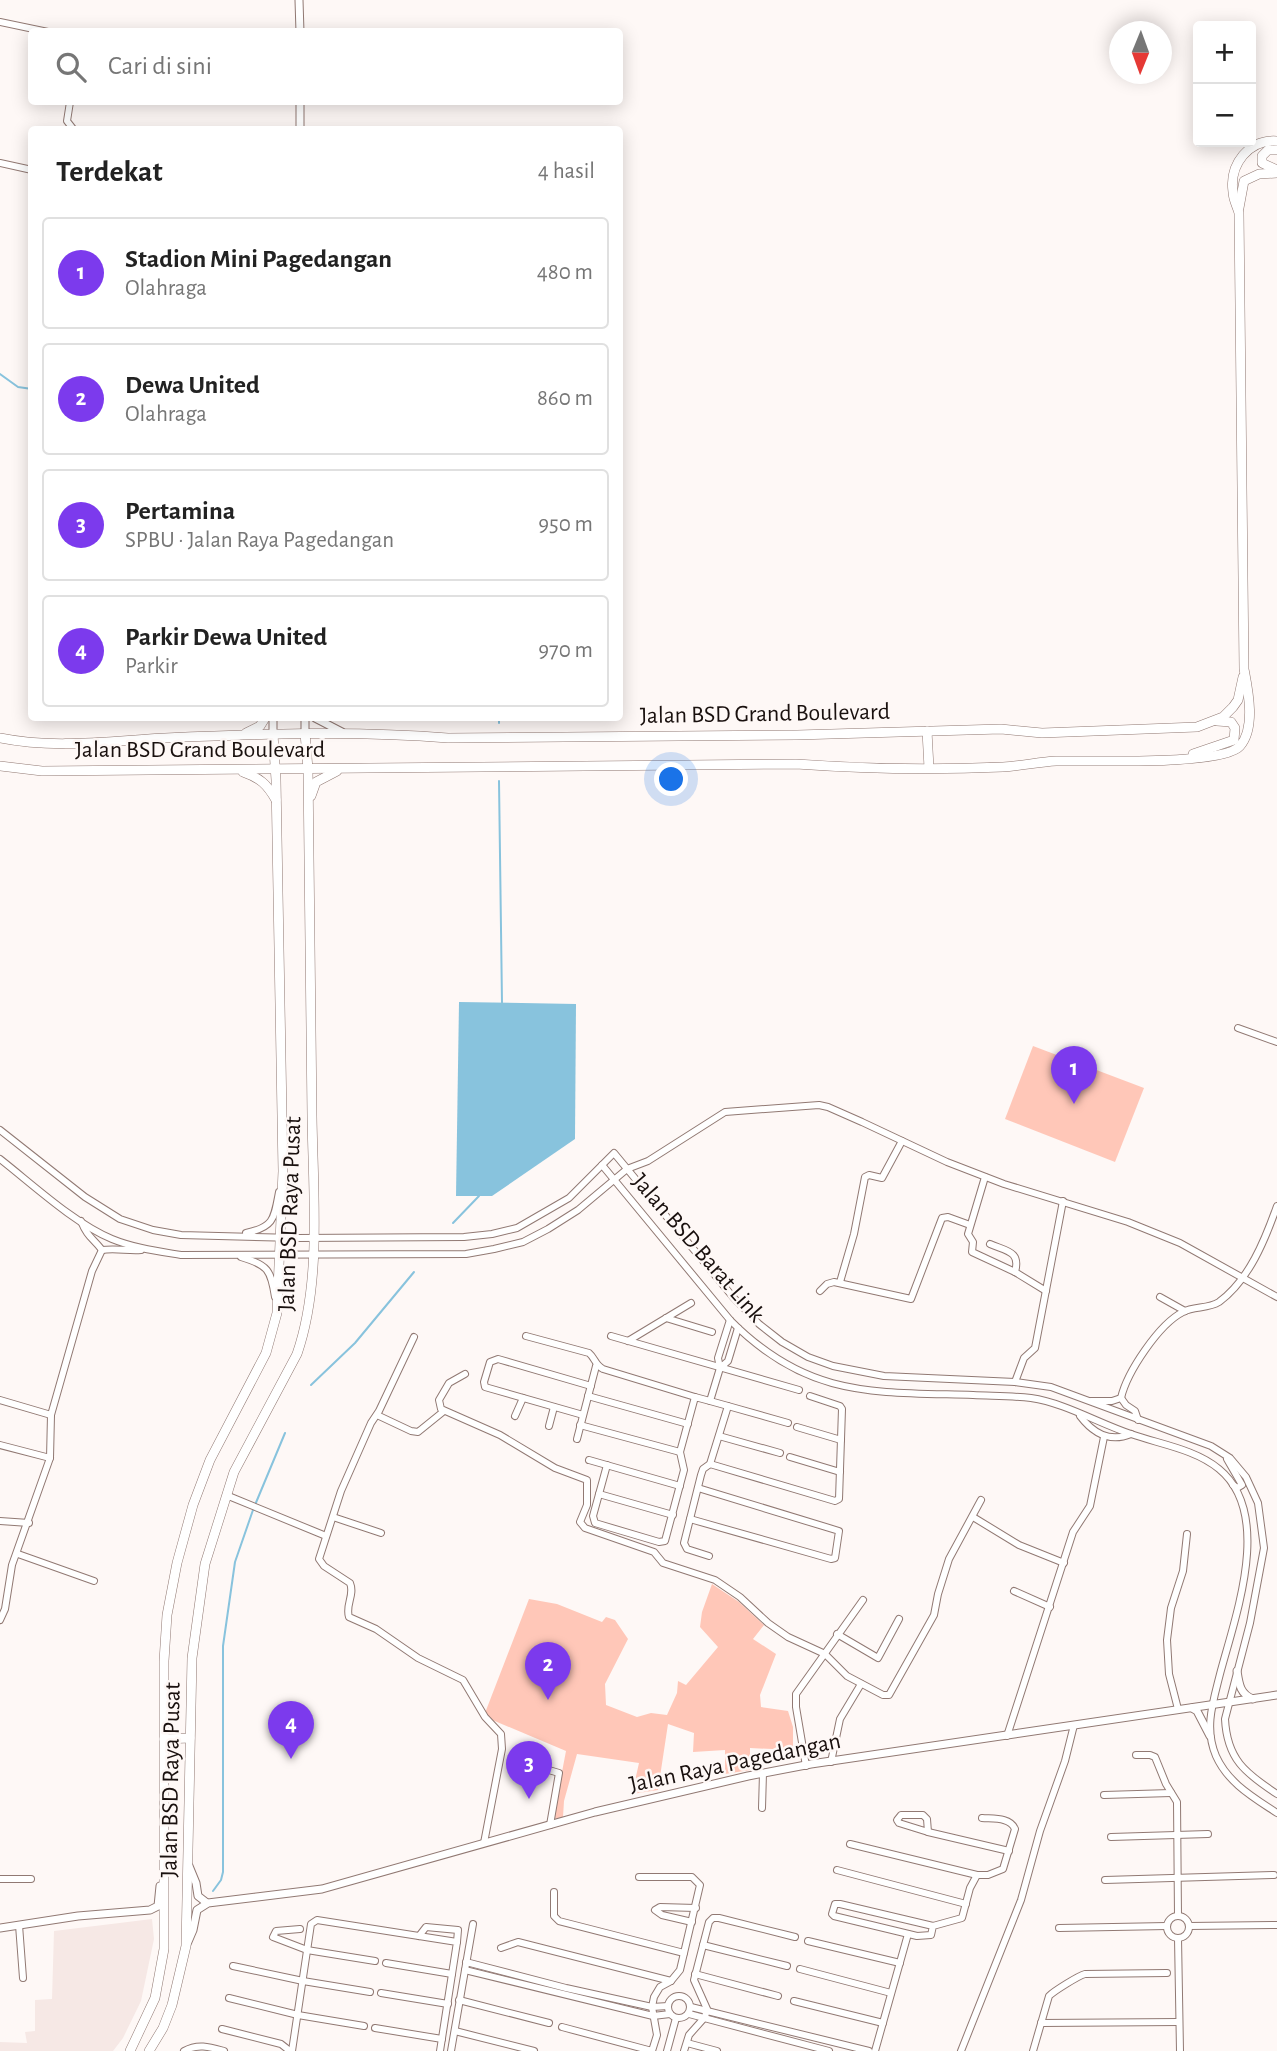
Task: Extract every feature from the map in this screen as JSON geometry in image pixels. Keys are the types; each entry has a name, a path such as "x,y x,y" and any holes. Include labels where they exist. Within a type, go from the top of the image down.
{"main road":[{"path":"1239,213 1233,192 1233,172 1252,146 1266,140 1277,141"},
{"path":"1277,150 1268,149 1262,156 1262,163 1277,171"},
{"path":"1212,722 1223,717 1238,700 1244,669 1239,213 1244,181 1259,174 1277,171"},
{"name":"Jalan BSD Grand Boulevard","path":"0,766 42,771 796,764 858,769 1005,767 1054,761 1172,760 1230,753 1239,748 1249,723 1244,669"},
{"path":"234,735 252,732 262,721"},
{"path":"1172,760 1234,740 1236,728 1231,722 1212,722"},
{"name":"Jalan BSD Grand Boulevard","path":"0,738 45,744 305,733 404,734 447,738 797,735 1001,729 1042,733 1197,727 1212,722"},
{"path":"926,731 929,768"},
{"name":"Jalan BSD Raya Pusat","path":"149,2051 163,2028 172,2005 187,1946 192,1658 205,1564 226,1495 251,1437 297,1354 310,1304 313,1238 308,769 305,733"},
{"name":"Jalan BSD Raya Pusat","path":"130,2051 155,1998 164,1949 164,1661 167,1615 177,1563 193,1505 210,1460 266,1353 277,1313 283,1171 277,802 273,734"},
{"path":"237,769 258,777 268,786 277,802"},
{"path":"308,801 317,782 342,769"},
{"path":"164,1739 190,1738"},
{"path":"155,1998 172,2005"}],"street":[{"path":"299,0 300,28"},
{"path":"0,22 29,28"},
{"path":"70,105 67,121 71,126"},
{"path":"300,105 300,126"},
{"path":"0,163 28,169"},
{"path":"273,721 273,734"},
{"path":"305,721 305,733"},
{"path":"321,721 344,733"},
{"path":"1238,1028 1277,1042"},
{"path":"102,1250 145,1250 181,1255 312,1255 466,1254 494,1249 523,1242 548,1229 578,1210 627,1169 648,1161 726,1112 824,1105 985,1177 1128,1222 1180,1243 1277,1297"},
{"path":"0,1130 85,1197 120,1219 153,1230 181,1235 464,1237 505,1231 541,1216 569,1198 602,1165"},
{"path":"840,1282 854,1234 864,1177 869,1175 883,1178 902,1141"},
{"name":"Jalan BSD Barat Link","path":"1225,1454 1190,1437 1051,1387 1015,1382 884,1376 853,1371 808,1357 759,1324 733,1297 614,1153 602,1165 730,1320 774,1357 802,1373 832,1384 860,1390 1013,1396 1046,1401 1203,1459 1220,1469 1235,1489"},
{"path":"0,1159 81,1221 109,1238 145,1250"},
{"path":"237,1235 259,1230 268,1225 274,1217 283,1171"},
{"path":"985,1177 968,1234 973,1242 973,1254 1015,1272 1046,1292"},
{"path":"1015,1382 1024,1358 1035,1348 1063,1201"},
{"path":"1121,1398 1137,1360 1170,1321 1185,1311 1217,1303 1244,1277 1277,1206"},
{"path":"820,1291 827,1284 840,1282 911,1298 942,1218 948,1217 970,1225"},
{"path":"81,1221 88,1238 96,1242 102,1250"},
{"path":"990,1244 1015,1255 1015,1272"},
{"path":"0,1620 5,1609 9,1579 50,1458 51,1415 92,1272 102,1250"},
{"path":"232,1255 259,1262 267,1269 272,1279 277,1313"},
{"path":"1160,1297 1185,1311"},
{"path":"628,1341 691,1303"},
{"path":"666,1318 712,1332"},
{"path":"710,1401 720,1368 718,1358 730,1320"},
{"path":"720,1368 728,1361 738,1328"},
{"path":"526,1336 593,1356 596,1366 577,1439"},
{"path":"611,1336 799,1390"},
{"path":"414,1338 371,1423 341,1491 320,1562 350,1583 352,1594 347,1612 349,1617 376,1629 418,1658 464,1680 485,1717 501,1734 502,1749 484,1843"},
{"path":"583,1415 483,1385 490,1362 498,1359 591,1386"},
{"path":"596,1366 788,1423"},
{"path":"465,1374 453,1379 444,1390 439,1403 444,1410 500,1435 555,1468 586,1480 587,1505 580,1522 585,1528 654,1552 663,1563 715,1580 788,1637 825,1654 847,1676 883,1695 888,1695 934,1615 949,1559 981,1500"},
{"path":"925,1378 925,1394"},
{"path":"588,1396 688,1424"},
{"path":"607,1465 593,1516 595,1523 659,1542 667,1538 684,1471 680,1452 695,1396"},
{"path":"710,1464 835,1501 839,1499 842,1409 810,1396"},
{"path":"516,1416 523,1398"},
{"path":"1089,1401 1121,1398"},
{"path":"1121,1398 1135,1411 1138,1420"},
{"path":"0,1399 51,1415"},
{"path":"709,1556 684,1547 698,1488 704,1469 710,1464 728,1406"},
{"path":"549,1426 554,1407"},
{"path":"377,1415 418,1432 444,1410"},
{"path":"1078,1414 1089,1428 1104,1437 1119,1439 1131,1434"},
{"path":"580,1425 680,1452"},
{"path":"797,1427 841,1440"},
{"path":"719,1436 780,1453"},
{"path":"1007,1736 1075,1527 1090,1507 1104,1437"},
{"path":"0,1445 50,1458"},
{"path":"1225,1454 1246,1477 1258,1503 1264,1548 1250,1623 1225,1719 1226,1733 1234,1756 1249,1775 1277,1794"},
{"path":"1210,1736 1209,1717 1234,1620 1249,1546 1243,1508 1235,1489 1242,1485 1225,1454"},
{"path":"790,1457 839,1472"},
{"path":"589,1460 680,1486"},
{"path":"690,1518 831,1559 835,1559 837,1552 839,1531 698,1488"},
{"path":"599,1494 673,1514"},
{"path":"226,1495 326,1536"},
{"path":"333,1517 380,1533"},
{"path":"973,1517 1019,1545 1064,1563"},
{"path":"0,1521 29,1524"},
{"path":"1178,1709 1169,1674 1168,1625 1183,1571 1187,1534"},
{"path":"18,1553 94,1581"},
{"path":"2,1576 9,1579"},
{"path":"1014,1591 1050,1607"},
{"path":"806,1766 795,1699 837,1634 863,1600"},
{"path":"837,1634 878,1658 899,1619"},
{"path":"1237,1671 1242,1691 1246,1696 1255,1699"},
{"path":"831,1762 839,1719 861,1684"},
{"name":"Jalan Raya Pagedangan","path":"208,1903 322,1889 550,1825 763,1773 1277,1695"},
{"path":"1191,1707 1197,1711 1216,1755 1231,1779 1238,1787 1277,1813"},
{"path":"961,2051 1021,1900 1074,1725"},
{"path":"1136,1755 1155,1757 1177,1802 1178,1916"},
{"path":"531,1765 559,1773 550,1825"},
{"path":"762,1808 763,1773"},
{"path":"1104,1795 1171,1793"},
{"path":"928,1832 923,1815 899,1816 897,1820 928,1832 1009,1851"},
{"path":"850,1844 977,1875 988,1875 1001,1871 1015,1829 1013,1824 1006,1820 982,1818"},
{"path":"1111,1837 1208,1834"},
{"path":"0,1928 78,1916 150,1910 159,1906 164,1857"},
{"path":"187,1946 197,1910 208,1903 198,1896 189,1866"},
{"path":"837,1870 967,1904"},
{"path":"933,1926 928,1936 908,1934 832,1914 834,1906 839,1904 933,1926 962,1918 970,1888 977,1875"},
{"path":"1105,1880 1274,1875"},
{"path":"562,2027 652,2051 657,2035 652,2007 656,1992 678,1975 700,1885 695,1878 639,1877"},
{"path":"0,1879 31,1879"},
{"path":"554,1892 555,1916 559,1921 684,1952"},
{"path":"692,1922 662,1915 655,1910 696,1908"},
{"path":"150,1910 159,1915 164,1949"},
{"path":"1167,1926 1178,1916 1189,1926"},
{"path":"684,2051 690,2035 705,2017 707,2009 694,1980 709,1922 716,1917 794,1937"},
{"path":"222,2029 281,2045 291,2051 311,1924 315,1920 457,1942"},
{"path":"452,2051 473,1924"},
{"path":"1189,1926 1277,1925"},
{"path":"19,1926 23,1978"},
{"path":"1167,1926 1172,1937 1178,1938 1184,1936 1189,1926"},
{"path":"1059,1928 1167,1926"},
{"path":"419,1936 425,1927 458,1930 440,2051"},
{"path":"300,1929 276,1931 274,1937 307,1950 375,1961"},
{"path":"875,2051 908,1934"},
{"path":"1178,1938 1180,2051"},
{"path":"808,1941 900,1963"},
{"path":"501,1948 518,1942 671,1981"},
{"path":"703,1945 787,1966"},
{"path":"386,1963 452,1974"},
{"path":"233,1966 370,1992"},
{"path":"465,1966 652,2007 667,2006"},
{"path":"465,1966 653,2016 683,2018 690,2010 707,2009 869,2051"},
{"path":"800,1969 891,1993"},
{"path":"1033,2051 1049,1996 1076,1977 1085,1974 1167,1973"},
{"path":"695,1974 778,1996"},
{"path":"381,1993 447,2004"},
{"path":"667,2006 670,1999 676,1995 684,1996 689,2000 690,2010"},
{"path":"229,1998 298,2015 364,2026"},
{"path":"460,2000 549,2023"},
{"path":"794,2001 883,2023"},
{"path":"667,2006 673,2016 667,2051"},
{"path":"690,2010 705,2017 829,2051"},
{"path":"1041,2023 1179,2022"},
{"path":"375,2028 442,2039"},
{"path":"455,2031 534,2051"},
{"path":"687,2043 717,2051"},
{"path":"184,2051 195,2046 224,2051"}],"shaded area":[{"path":"1033,1046 1144,1088 1115,1162 1005,1119"},
{"path":"712,1584 739,1602 764,1625 753,1639 776,1654 760,1695 761,1707 788,1711 793,1727 793,1750 750,1748 750,1770 725,1774 725,1750 693,1752 694,1733 668,1724 658,1790 632,1794 639,1763 577,1754 564,1801 563,1817 553,1819 566,1751 490,1719 485,1713 529,1599 557,1604 602,1622 606,1617 615,1620 628,1639 605,1684 606,1705 637,1717 651,1713 667,1715 677,1693 678,1681 686,1685 718,1647 700,1627 702,1612"},
{"path":"152,1919 154,1939 141,2001 123,2038 113,2051 0,2051 0,2042 27,2043 25,2032 35,2031 35,2000 52,1999 54,1931"}],"water":[{"path":"459,1002 576,1004 575,1139 492,1196 456,1196"}],"waterway":[{"path":"0,374 18,387 28,388"},
{"path":"499,781 502,1003"},
{"path":"453,1223 479,1196"},
{"path":"311,1385 355,1343 414,1272"},
{"path":"255,1505 285,1433"},
{"path":"213,1891 223,1872 223,1646 235,1562 253,1510"}],"place":[{"name":"Stadion Mini Pagedangan","path":"1074,1104"},
{"name":"Dewa United","path":"548,1700"},
{"name":"Parkir Dewa United","path":"291,1759"},
{"name":"Pertamina","path":"529,1799"}]}
